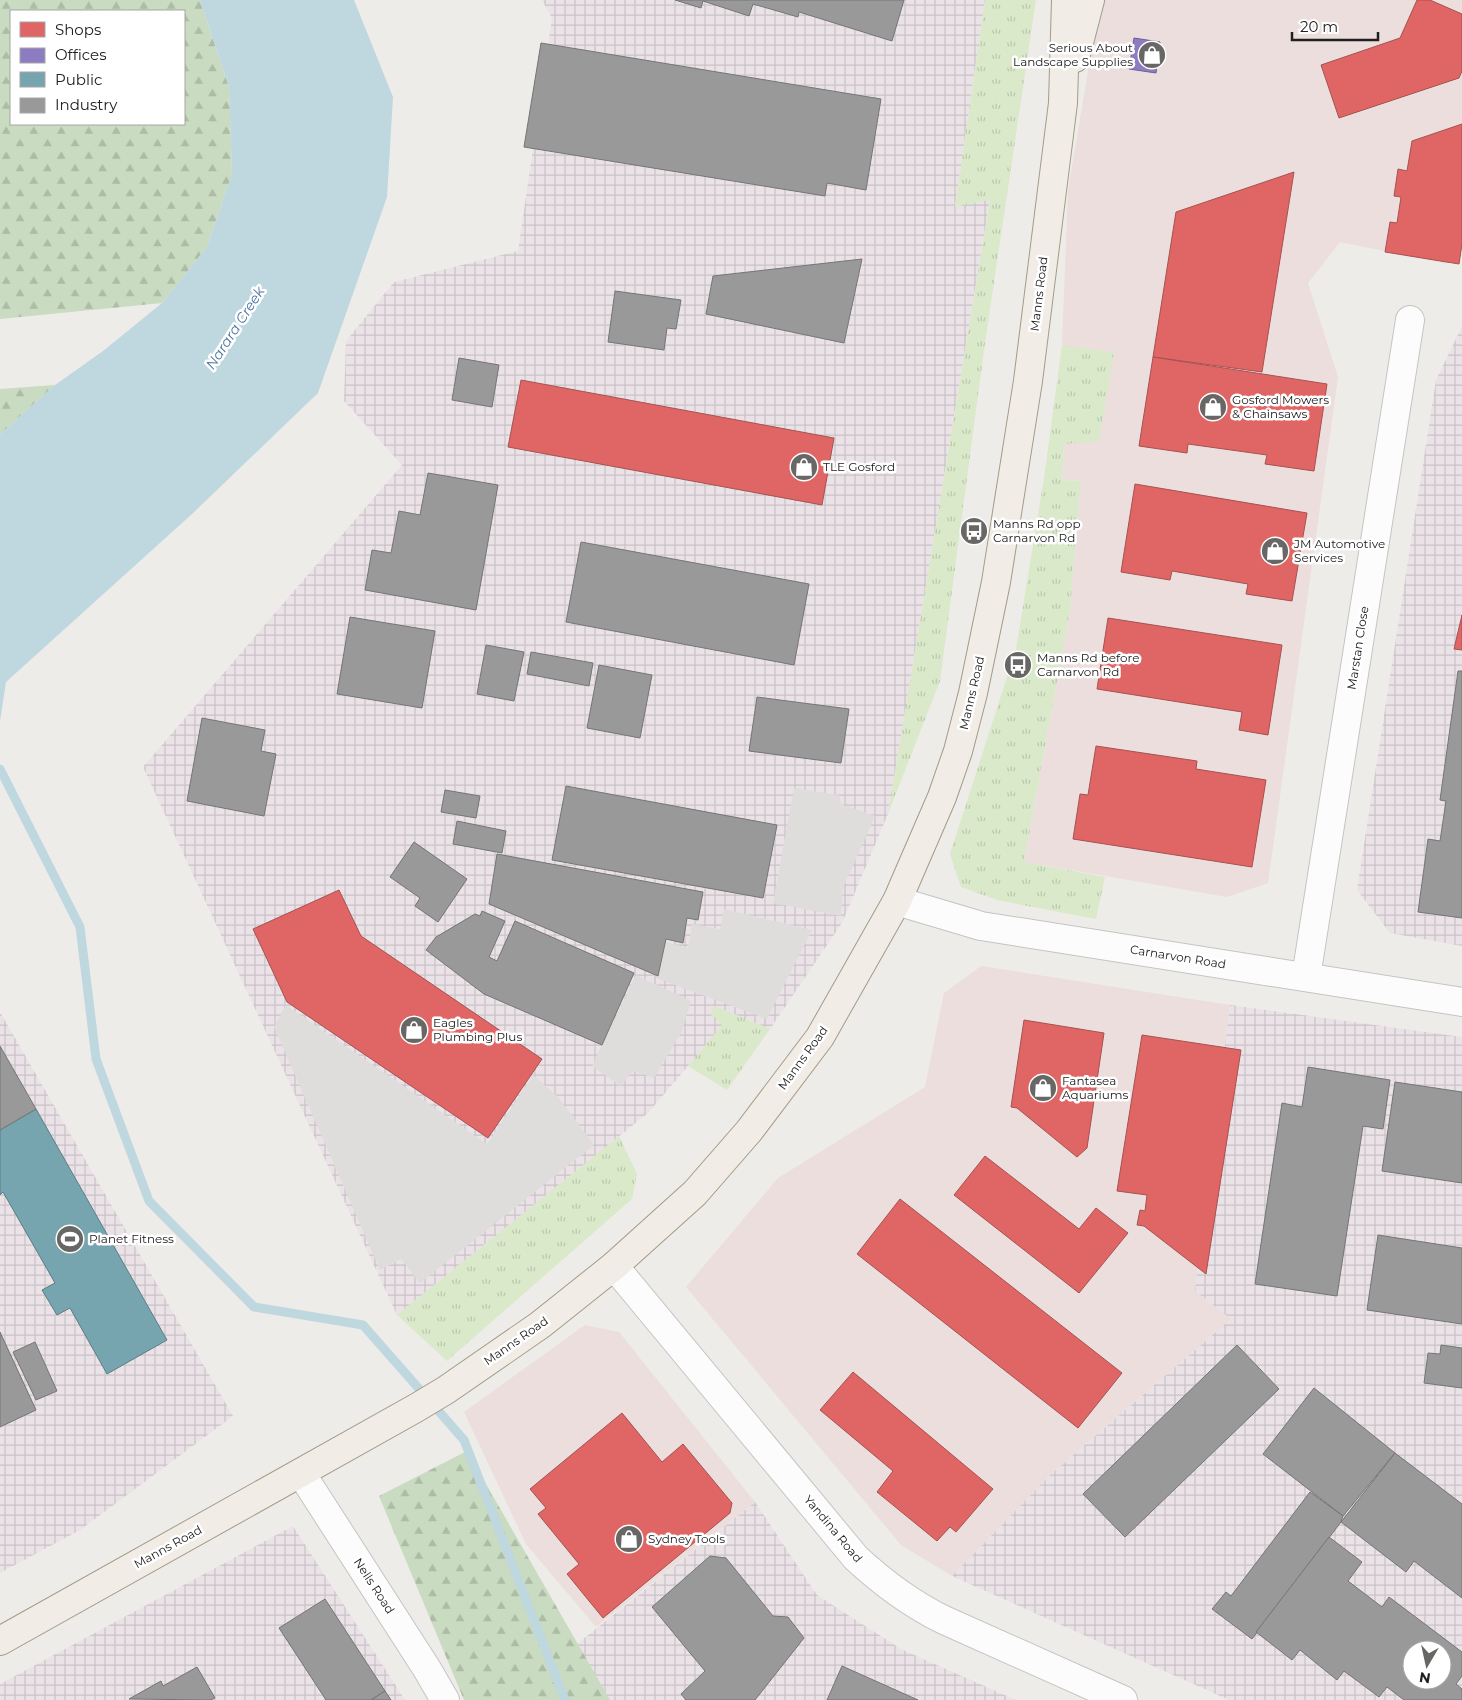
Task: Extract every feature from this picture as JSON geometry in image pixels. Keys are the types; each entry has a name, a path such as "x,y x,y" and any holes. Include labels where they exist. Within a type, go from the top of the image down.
{"main road":[{"name":"Manns Road","path":"0,1641 416,1408 446,1390 540,1325 614,1266 695,1193 748,1131 820,1038 897,901 942,797 960,741 984,640 996,582 1028,382 1063,103 1066,0"},
{"name":"Manns Road","path":"1063,103 1090,0"}],"street":[{"name":"Marstan Close","path":"1306,977 1410,320"},
{"name":"Carnarvon Road","path":"897,901 981,926 1462,1002"},
{"name":"Yandina Road","path":"614,1266 856,1558 875,1576 919,1608 1123,1700"},
{"name":"Nells Road","path":"301,1473 445,1700"}],"shaded area":[{"path":"542,0 985,0 955,206 990,199 888,814 842,923 770,1029 714,1006 723,1025 648,1113 397,1315 143,767 402,465 344,401 346,341 394,282 518,251 552,18"},
{"path":"1100,0 1462,0 1462,190 1447,264 1340,242 1308,283 1338,377 1268,883 1227,897 1024,862 1070,610 1081,481 1062,480 1064,443 1113,352 1062,345 1068,190"},
{"path":"1462,326 1462,946 1390,933 1357,890 1436,380"},
{"path":"794,788 839,795 841,804 875,816 843,888 841,916 773,903"},
{"path":"724,909 812,930 767,1019 656,978 659,940 688,948 692,924 720,929"},
{"path":"981,966 1230,1005 1195,1291 1231,1319 1050,1475 952,1576 901,1545 686,1287 778,1178 925,1087 944,993"},
{"path":"636,975 691,1001 681,1033 654,1078 633,1071 621,1086 592,1066"},
{"path":"286,1005 487,1144 533,1075 558,1097 594,1145 420,1283 401,1259 380,1270 274,1027"},
{"path":"1230,1005 1462,1037 1462,1700 1229,1700 952,1576 1050,1475 1231,1319 1195,1291"},
{"path":"0,1012 233,1416 80,1530 0,1573"},
{"path":"585,1325 619,1332 755,1502 596,1627 526,1544 464,1412"},
{"path":"755,1502 817,1595 901,1649 1016,1700 604,1700 568,1651"},
{"path":"293,1526 405,1700 0,1700 0,1684"}],"green space":[{"path":"0,0 200,0 229,87 232,174 207,247 162,303 0,319"},
{"path":"985,0 1036,0 985,343 940,681 888,814 990,200 955,207"},
{"path":"1062,345 1114,352 1099,441 1064,444 1062,480 1081,481 1070,610 1024,862 1105,877 1096,919 997,900 961,887 950,854 1016,649 1044,478"},
{"path":"55,385 0,434 0,389"},
{"path":"715,1006 770,1029 727,1090 688,1066 722,1025 710,1014"},
{"path":"619,1136 637,1174 632,1199 447,1361 397,1315"},
{"path":"467,1451 610,1700 464,1700 379,1496"}],"water":[{"name":"Narara Creek","path":"200,0 354,0 393,97 387,197 318,393 192,514 6,682 0,721 0,434 55,385 103,351 162,303 207,247 232,174 229,87"}],"building: Shops":[{"path":"1417,0 1430,0 1462,14 1462,71 1459,78 1339,118 1321,65 1400,38"},
{"path":"1462,124 1462,244 1459,264 1385,252 1390,222 1397,223 1401,197 1394,196 1398,169 1407,171 1412,141"},
{"path":"1294,172 1262,372 1153,357 1176,212"},
{"path":"1153,357 1327,384 1314,471 1265,464 1267,455 1188,444 1187,453 1139,446"},
{"path":"521,380 834,438 822,505 508,447"},
{"path":"1135,484 1307,513 1292,601 1246,594 1248,584 1172,571 1170,580 1121,572"},
{"path":"1462,615 1462,650 1454,649"},
{"path":"1108,618 1282,645 1268,735 1239,730 1242,712 1097,689"},
{"path":"1096,746 1197,761 1196,769 1266,780 1252,867 1073,839 1080,794 1088,795"},
{"name":"Eagles Plumbing Plus","path":"339,890 361,936 542,1059 488,1138 287,1002 253,929"},
{"path":"1024,1020 1104,1033 1087,1148 1077,1157 1017,1108 1011,1107"},
{"path":"1142,1035 1241,1050 1206,1274 1144,1226 1137,1225 1140,1210 1145,1211 1147,1195 1117,1191"},
{"path":"985,1156 1079,1229 1096,1208 1128,1233 1079,1293 954,1195"},
{"path":"900,1199 1122,1373 1078,1428 857,1254"},
{"path":"853,1372 993,1489 956,1532 950,1527 937,1541 877,1492 893,1471 820,1410"},
{"name":"Sydney Tools","path":"622,1413 662,1462 683,1444 732,1503 730,1513 603,1618 567,1574 579,1564 538,1514 546,1508 530,1489"}],"building: Offices":[{"path":"1134,38 1160,42 1156,73 1129,69"}],"building: Public":[{"name":"Planet Fitness","path":"36,1109 167,1340 107,1374 70,1308 57,1315 42,1290 55,1283 3,1192 0,1195 0,1130"}],"building: Industry":[{"path":"675,0 904,0 892,41 799,12 798,17 753,4 749,16 703,1 701,8"},
{"path":"541,43 881,99 866,190 827,183 825,196 524,147"},
{"path":"862,259 844,343 706,314 713,276"},
{"path":"615,291 681,300 676,329 667,328 664,350 608,342"},
{"path":"459,358 499,365 492,407 452,400"},
{"path":"428,473 498,485 476,610 365,590 372,550 391,553 399,511 420,515"},
{"path":"581,542 809,584 794,665 566,622"},
{"path":"350,617 435,631 422,708 337,694"},
{"path":"486,645 524,652 514,701 477,694"},
{"path":"531,652 593,663 589,686 527,674"},
{"path":"599,665 652,675 640,738 587,728"},
{"path":"1458,671 1462,671 1462,918 1418,912 1428,839 1440,841 1446,801 1440,800"},
{"path":"757,697 849,709 841,763 749,751"},
{"path":"202,718 265,730 261,751 276,754 264,816 187,801"},
{"path":"566,786 777,825 763,898 552,860"},
{"path":"445,790 480,796 476,818 441,812"},
{"path":"457,821 506,831 502,853 453,844"},
{"path":"414,842 467,879 438,922 415,906 420,898 390,877"},
{"path":"497,854 703,892 698,920 687,918 683,943 666,939 658,976 489,904"},
{"path":"482,911 505,921 489,957 497,961 515,921 634,973 602,1045 484,994 426,950 436,937 475,914 480,916"},
{"path":"0,1046 36,1109 0,1130"},
{"path":"1308,1067 1390,1080 1383,1129 1363,1126 1337,1296 1255,1284 1282,1103 1302,1107"},
{"path":"1395,1082 1462,1092 1462,1183 1382,1171"},
{"path":"1378,1235 1462,1248 1462,1324 1367,1310"},
{"path":"0,1332 36,1410 0,1427"},
{"path":"35,1342 57,1391 36,1400 13,1352"},
{"path":"1237,1345 1279,1389 1125,1537 1083,1494"},
{"path":"1441,1345 1462,1348 1462,1388 1424,1383 1428,1353 1440,1354"},
{"path":"1314,1388 1395,1453 1343,1516 1263,1454"},
{"path":"1395,1453 1462,1504 1462,1598 1414,1561 1406,1572 1341,1522"},
{"path":"1310,1492 1343,1516 1341,1522 1252,1639 1212,1609 1226,1592 1231,1596"},
{"path":"1329,1537 1362,1562 1348,1581 1382,1607 1389,1597 1446,1640 1402,1640 1402,1690 1452,1690 1452,1644 1462,1652 1462,1676 1456,1684 1462,1689 1462,1700 1404,1700 1387,1687 1379,1697 1344,1671 1337,1680 1300,1650 1292,1660 1256,1632"},
{"path":"710,1556 726,1558 773,1616 788,1617 804,1638 755,1700 686,1700 681,1694 705,1671 652,1607"},
{"path":"325,1599 385,1691 371,1700 326,1700 279,1628"},
{"path":"842,1666 918,1700 827,1700"},
{"path":"197,1667 215,1698 211,1700 129,1699 161,1681 163,1686"},
{"path":"385,1691 391,1700 371,1700"}],"waterway":[{"path":"0,769 80,927 96,1059 149,1201 254,1307 363,1325 464,1440 565,1700"}],"place":[{"name":"Serious About Landscape Supplies","path":"1152,55"},
{"name":"Gosford Mowers & Chainsaws","path":"1213,407"},
{"name":"TLE Gosford","path":"804,467"},
{"name":"Manns Rd opp Carnarvon Rd","path":"974,531"},
{"name":"JM Automotive Services","path":"1275,551"},
{"name":"Manns Rd before Carnarvon Rd","path":"1018,665"},
{"name":"Eagles Plumbing Plus","path":"414,1030"},
{"name":"Fantasea Aquariums","path":"1043,1088"},
{"name":"Planet Fitness","path":"70,1239"},
{"name":"Sydney Tools","path":"629,1539"}]}
